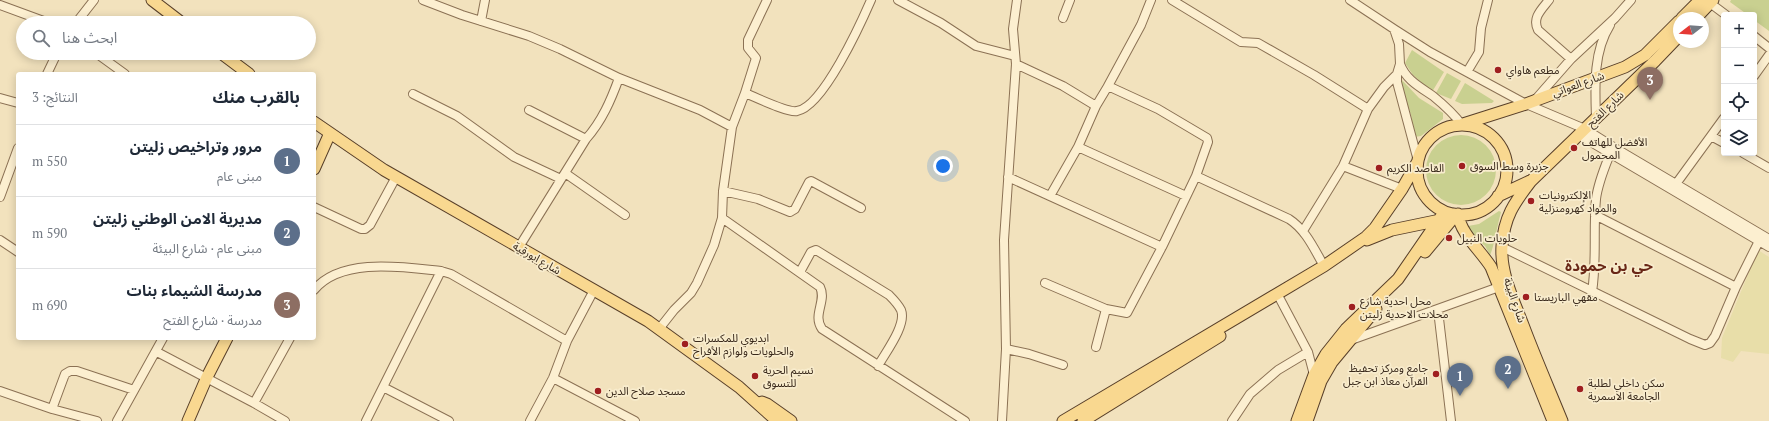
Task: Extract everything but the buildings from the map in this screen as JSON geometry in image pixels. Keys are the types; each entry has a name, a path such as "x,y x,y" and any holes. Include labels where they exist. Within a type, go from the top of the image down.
{"main road":[{"path":"152,0 173,16"},
{"path":"1691,12 1708,1"},
{"path":"1700,12 1708,1"},
{"name":"شارع العواتي","path":"1462,125 1595,79 1634,62 1645,55 1673,27"},
{"name":"شارع الفتح","path":"1531,181 1673,42"},
{"path":"230,60 246,72"},
{"name":"شارع ابورقية","path":"316,123 396,177 594,290 659,329 755,401 763,410 777,421"},
{"path":"1063,421 1324,266 1370,232 1402,189 1418,161 1425,144 1439,131 1450,126 1462,125 1475,127 1497,142 1503,153 1506,166 1502,191 1510,211"},
{"path":"316,164 330,133"},
{"path":"1418,161 1417,173 1420,186 1426,196 1435,205 1454,213 1477,212 1486,208 1502,191 1531,181"},
{"name":"شارع البيئة","path":"1531,181 1514,202 1510,211 1504,230 1502,247 1503,260 1510,290 1562,421"},
{"path":"1083,421 1280,299 1373,237 1392,230 1437,222 1454,213"},
{"path":"1307,421 1321,381 1332,362 1454,213"},
{"name":"شارع البيئة","path":"1454,213 1462,228 1485,258 1499,287 1553,421"},
{"path":"1297,421 1314,375 1326,354 1346,329 1398,279 1437,222"},
{"path":"188,421 207,377 226,340"},
{"name":"شارع ابورقية","path":"755,401 767,404 791,421"}],"street":[{"path":"81,16 94,0"},
{"path":"423,0 462,16 529,36 560,49 619,78 700,110 732,127"},
{"path":"480,21 485,0"},
{"path":"659,329 697,283 714,245 722,218 723,191 732,127 756,58 748,48 748,40 768,0"},
{"path":"745,93 788,110 796,112 801,110 813,100 832,76 856,34 871,0"},
{"path":"898,0 941,23 976,46 1016,60 1096,106"},
{"path":"1002,421 1006,349 1004,240 1016,60 1013,29 1017,0"},
{"path":"1063,18 1070,0"},
{"path":"1050,196 1078,147 1096,106 1141,25 1151,0"},
{"path":"1172,0 1242,42 1258,43 1314,75 1368,109"},
{"path":"1350,0 1430,52 1467,72 1530,102 1582,132 1614,148 1769,247"},
{"path":"1467,72 1480,52 1481,28 1488,0"},
{"path":"1549,0 1536,18 1536,26 1538,30 1571,59"},
{"path":"1530,102 1571,59 1615,18 1631,0"},
{"path":"1708,1 1722,12"},
{"path":"0,5 30,16"},
{"path":"1596,118 1595,79 1600,48 1605,33 1615,18"},
{"path":"1394,29 1399,44 1400,64 1402,70 1413,83 1444,106 1462,125"},
{"path":"1757,38 1769,48"},
{"path":"1757,72 1769,55"},
{"path":"48,72 54,60"},
{"path":"106,60 122,72"},
{"path":"1400,64 1397,74 1397,82 1407,114 1418,161"},
{"path":"1303,231 1343,166 1368,109 1384,87 1397,74"},
{"path":"519,248 586,139 603,116 619,78"},
{"path":"1045,283 1106,309 1125,313 1128,312 1162,247 1196,176 1208,142 1207,138 1158,108 1108,86"},
{"path":"413,94 457,116 514,157 563,176 625,215"},
{"path":"0,98 16,102"},
{"path":"529,110 586,139"},
{"path":"1673,187 1723,120"},
{"path":"1582,132 1610,154 1769,240"},
{"path":"1711,136 1721,141"},
{"path":"1078,147 1186,196"},
{"path":"0,197 16,153"},
{"path":"1592,292 1595,266 1595,215 1601,177 1610,154"},
{"path":"1748,156 1769,168"},
{"path":"1343,166 1402,189"},
{"path":"1196,176 1289,219 1303,231 1324,266"},
{"path":"316,208 361,229 365,229 370,225 396,177"},
{"path":"1008,177 1162,247"},
{"path":"723,191 758,199 790,212 795,209 809,182 811,181 862,208"},
{"path":"1595,215 1736,287"},
{"path":"722,218 817,284 822,290 818,321 822,329 964,421"},
{"path":"0,240 16,251"},
{"path":"1502,247 1592,292 1705,345 1710,343 1715,336 1736,287 1759,241"},
{"path":"800,272 814,249 833,259 889,295 897,304 901,311 901,323 898,332 878,366"},
{"path":"316,288 329,277 360,267 409,268 441,271 451,274 567,341"},
{"path":"366,421 441,271"},
{"path":"1350,340 1438,310 1499,287"},
{"path":"530,421 553,378 567,341 594,290"},
{"path":"1280,299 1308,352 1314,375"},
{"path":"1096,347 1106,309"},
{"path":"1438,310 1451,421"},
{"path":"117,421 162,340"},
{"path":"254,402 289,340"},
{"path":"1006,349 1030,354 1063,364"},
{"path":"156,352 254,402 285,421"},
{"path":"1232,421 1250,394 1278,370 1308,352"},
{"path":"52,409 65,374 70,371 134,390"},
{"path":"553,378 635,421"},
{"path":"383,387 449,421"},
{"path":"0,391 52,409 97,421"}],"shaded area":[{"path":"1758,250 1769,257 1769,354 1741,351 1733,362 1721,358 1722,338"}],"green space":[{"path":"1731,0 1769,0 1769,31 1757,22 1757,12 1744,12 1730,2"},
{"path":"1412,50 1444,72 1432,92 1413,75 1405,63"},
{"path":"1447,73 1461,81 1451,99 1436,93"},
{"path":"1398,79 1401,79 1419,98 1443,113 1443,119 1421,136 1414,137 1411,115"},
{"path":"1465,83 1494,101 1492,103 1462,104 1455,101"},
{"path":"1461,135 1474,138 1486,145 1493,157 1496,170 1493,183 1486,195 1474,202 1461,205 1448,202 1436,195 1429,183 1426,170 1429,157 1436,145 1448,138"},
{"path":"1499,211 1501,212 1490,255 1485,246 1466,229 1468,226 1479,224"}],"place":[{"name":"مطعم هاواي","path":"1498,70"},
{"name":"مدرسة الشيماء بنات","path":"1650,100"},
{"name":"الأفضل للهاتف المحمول","path":"1574,148"},
{"name":"جزيرة وسط السوق","path":"1462,166"},
{"name":"القاصد الكريم","path":"1379,168"},
{"name":"الإلكترونيات والمواد كهرومنزلية","path":"1531,201"},
{"name":"حلويات النبيل","path":"1449,238"},
{"name":"مقهي الباريستا","path":"1526,297"},
{"name":"محل احدية شارع محلات الاحدية زليتن","path":"1352,307"},
{"name":"ابديوي للمكسرات والحلويات ولوازم الأفراح","path":"685,344"},
{"name":"جامع ومركز تحفيظ القرآن معاذ ابن جبل","path":"1436,374"},
{"name":"نسيم الحرية للتسوق","path":"755,376"},
{"name":"مديرية الامن الوطني زليتن","path":"1508,389"},
{"name":"سكن داخلي لطلبة الجامعة اﻻسمرية","path":"1580,389"},
{"name":"مسجد صلاح الدين","path":"598,391"},
{"name":"مرور وتراخيص زليتن","path":"1460,396"}],"district":[{"name":"حي بن حمودة","path":"1609,265"}]}
